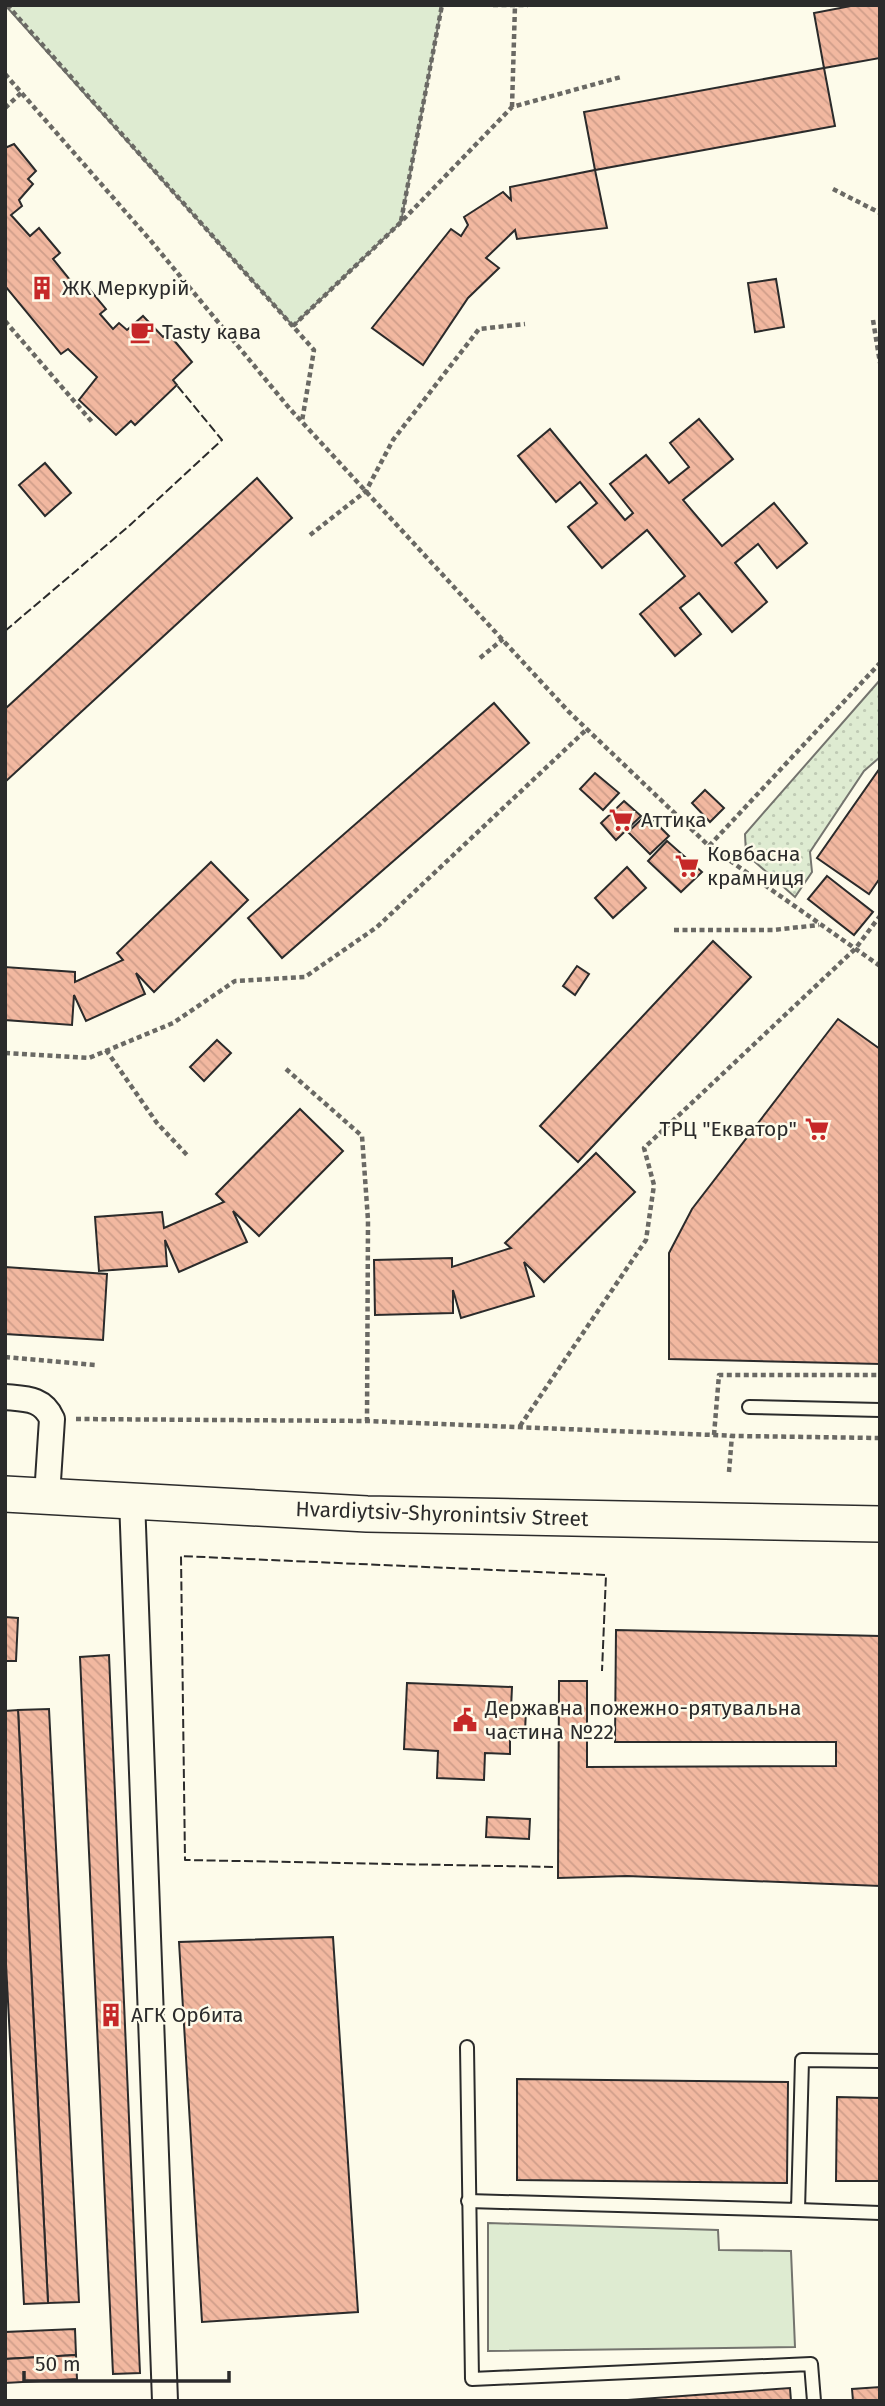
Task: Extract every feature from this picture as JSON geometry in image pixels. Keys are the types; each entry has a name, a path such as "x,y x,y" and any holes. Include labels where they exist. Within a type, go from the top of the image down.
{"main road":[{"name":"Hvardiytsiv-Shyronintsiv Street","path":"5,1494 367,1514 880,1524"}],"street":[{"path":"5,1397 38,1402 48,1409 52,1419 47,1496"},
{"path":"132,1499 165,2401"}],"lane":[{"path":"749,1407 880,1410"},
{"path":"467,2047 472,2378 811,2364 814,2401"},
{"path":"798,2210 802,2060 880,2061"},
{"path":"468,2201 880,2213"}],"path":[{"path":"7,5 314,350 302,421"},
{"path":"401,222 442,5"},
{"path":"493,5 528,5"},
{"path":"512,107 514,6"},
{"path":"5,74 151,240 302,421 587,729 709,846 880,966"},
{"path":"293,326 401,222 512,107 621,77"},
{"path":"5,108 21,93"},
{"path":"833,189 880,213"},
{"path":"873,320 880,363"},
{"path":"5,321 92,422"},
{"path":"310,535 366,491 393,440 479,329 525,324"},
{"path":"480,658 503,639"},
{"path":"709,846 880,663"},
{"path":"5,1053 89,1058 173,1023 235,981 305,977 377,927 587,729"},
{"path":"520,1427 646,1240 654,1185 644,1148 855,949 880,916"},
{"path":"674,930 772,930 821,925"},
{"path":"106,1051 157,1123 187,1155"},
{"path":"286,1069 362,1136 368,1220 367,1421"},
{"path":"5,1357 94,1365"},
{"path":"714,1435 719,1375 880,1375"},
{"path":"52,1419 367,1421 732,1436 880,1438"},
{"path":"729,1472 732,1436"}],"green space":[{"path":"5,5 442,5 401,222 293,326"},
{"path":"880,680 880,757 864,771 810,852 812,872 795,897 746,854 745,834"},
{"path":"488,2223 718,2230 719,2250 791,2251 795,2347 488,2351"}],"building":[{"path":"856,5 880,5 880,58 824,68 814,13"},
{"path":"824,68 835,126 595,170 584,112"},
{"name":"ЖК Меркурій","path":"14,144 36,171 28,179 33,184 19,200 22,206 11,215 30,236 39,228 60,253 53,259 78,290 86,285 106,309 100,314 113,329 119,323 127,330 143,316 163,337 168,333 192,362 173,380 177,385 135,425 131,421 116,435 79,400 97,377 68,349 61,354 5,286 5,148"},
{"path":"595,170 607,228 517,239 515,230 486,258 499,268 468,298 423,365 372,328 451,229 461,236 468,225 464,217 503,192 511,200 510,187"},
{"path":"776,279 784,327 755,332 748,283"},
{"path":"699,419 733,459 683,500 722,546 774,503 807,543 777,568 758,544 735,563 767,602 732,632 699,593 680,608 701,634 675,656 640,614 685,576 647,530 602,568 568,527 597,503 580,482 556,502 518,456 550,429 625,520 633,513 610,484 646,455 669,483 689,467 670,443"},
{"path":"45,463 71,493 45,516 19,485"},
{"path":"257,478 292,518 5,782 5,709"},
{"path":"494,703 529,743 282,958 248,918"},
{"path":"880,768 880,878 869,894 817,858"},
{"path":"595,773 619,793 603,810 580,789"},
{"path":"705,790 724,808 710,822 692,803"},
{"name":"Аттика","path":"624,801 641,816 616,840 601,823"},
{"path":"647,814 669,836 650,854 628,832"},
{"path":"667,841 702,872 681,892 648,861"},
{"path":"211,862 248,900 154,992 136,973 145,994 86,1021 74,995 72,1025 5,1020 5,967 75,972 75,982 123,960 117,953"},
{"path":"627,867 646,888 613,918 595,898"},
{"path":"827,876 873,912 854,935 808,899"},
{"path":"713,941 751,977 578,1162 540,1126"},
{"path":"577,966 589,974 575,995 563,986"},
{"name":"ТРЦ \"Екватор\"","path":"838,1019 880,1049 880,1364 669,1359 669,1253 692,1209"},
{"path":"217,1040 231,1053 204,1081 190,1067"},
{"path":"300,1109 343,1151 259,1236 233,1211 247,1242 179,1272 165,1240 167,1266 99,1271 95,1217 162,1212 164,1228 224,1202 216,1194"},
{"path":"596,1153 635,1192 544,1282 524,1262 534,1296 461,1318 453,1290 453,1313 375,1315 374,1260 452,1258 452,1267 511,1248 505,1243"},
{"path":"5,1267 107,1274 103,1340 5,1334"},
{"path":"5,1617 18,1618 16,1661 5,1661"},
{"path":"616,1630 880,1636 880,1886 627,1876 558,1878 559,1681 587,1681 587,1767 836,1766 836,1742 615,1742"},
{"name":"АГК Орбита","path":"109,1655 140,2373 113,2374 80,1657"},
{"name":"Державна пожежно-рятувальна частина №22","path":"407,1683 512,1687 511,1709 526,1709 525,1732 510,1732 510,1754 485,1753 484,1780 437,1778 438,1751 404,1749"},
{"path":"49,1709 79,2302 48,2303 18,1710"},
{"path":"18,1710 48,2303 24,2304 5,1945 5,1711"},
{"path":"487,1817 530,1819 529,1839 486,1837"},
{"path":"333,1937 358,2312 202,2322 179,1942"},
{"path":"517,2079 788,2082 787,2183 517,2180"},
{"path":"837,2097 880,2098 880,2181 836,2181"},
{"path":"75,2329 76,2355 5,2359 5,2332"},
{"path":"76,2355 77,2379 5,2383 5,2359"},
{"path":"880,2387 880,2401 853,2401 852,2389"},
{"path":"790,2388 791,2401 614,2401"}],"fence":[{"path":"5,631 129,526 222,440 175,383"},
{"path":"553,1867 185,1860 181,1556 606,1575 602,1671"}],"place":[{"name":"ЖК Меркурій","path":"42,288"},
{"name":"Tasty кава","path":"142,332"},
{"name":"Аттика","path":"621,820"},
{"name":"Ковбасна крамниця","path":"687,866"},
{"name":"ТРЦ \"Екватор\"","path":"817,1129"},
{"name":"Державна пожежно-рятувальна частина №22","path":"465,1720"},
{"name":"АГК Орбита","path":"111,2015"}]}
